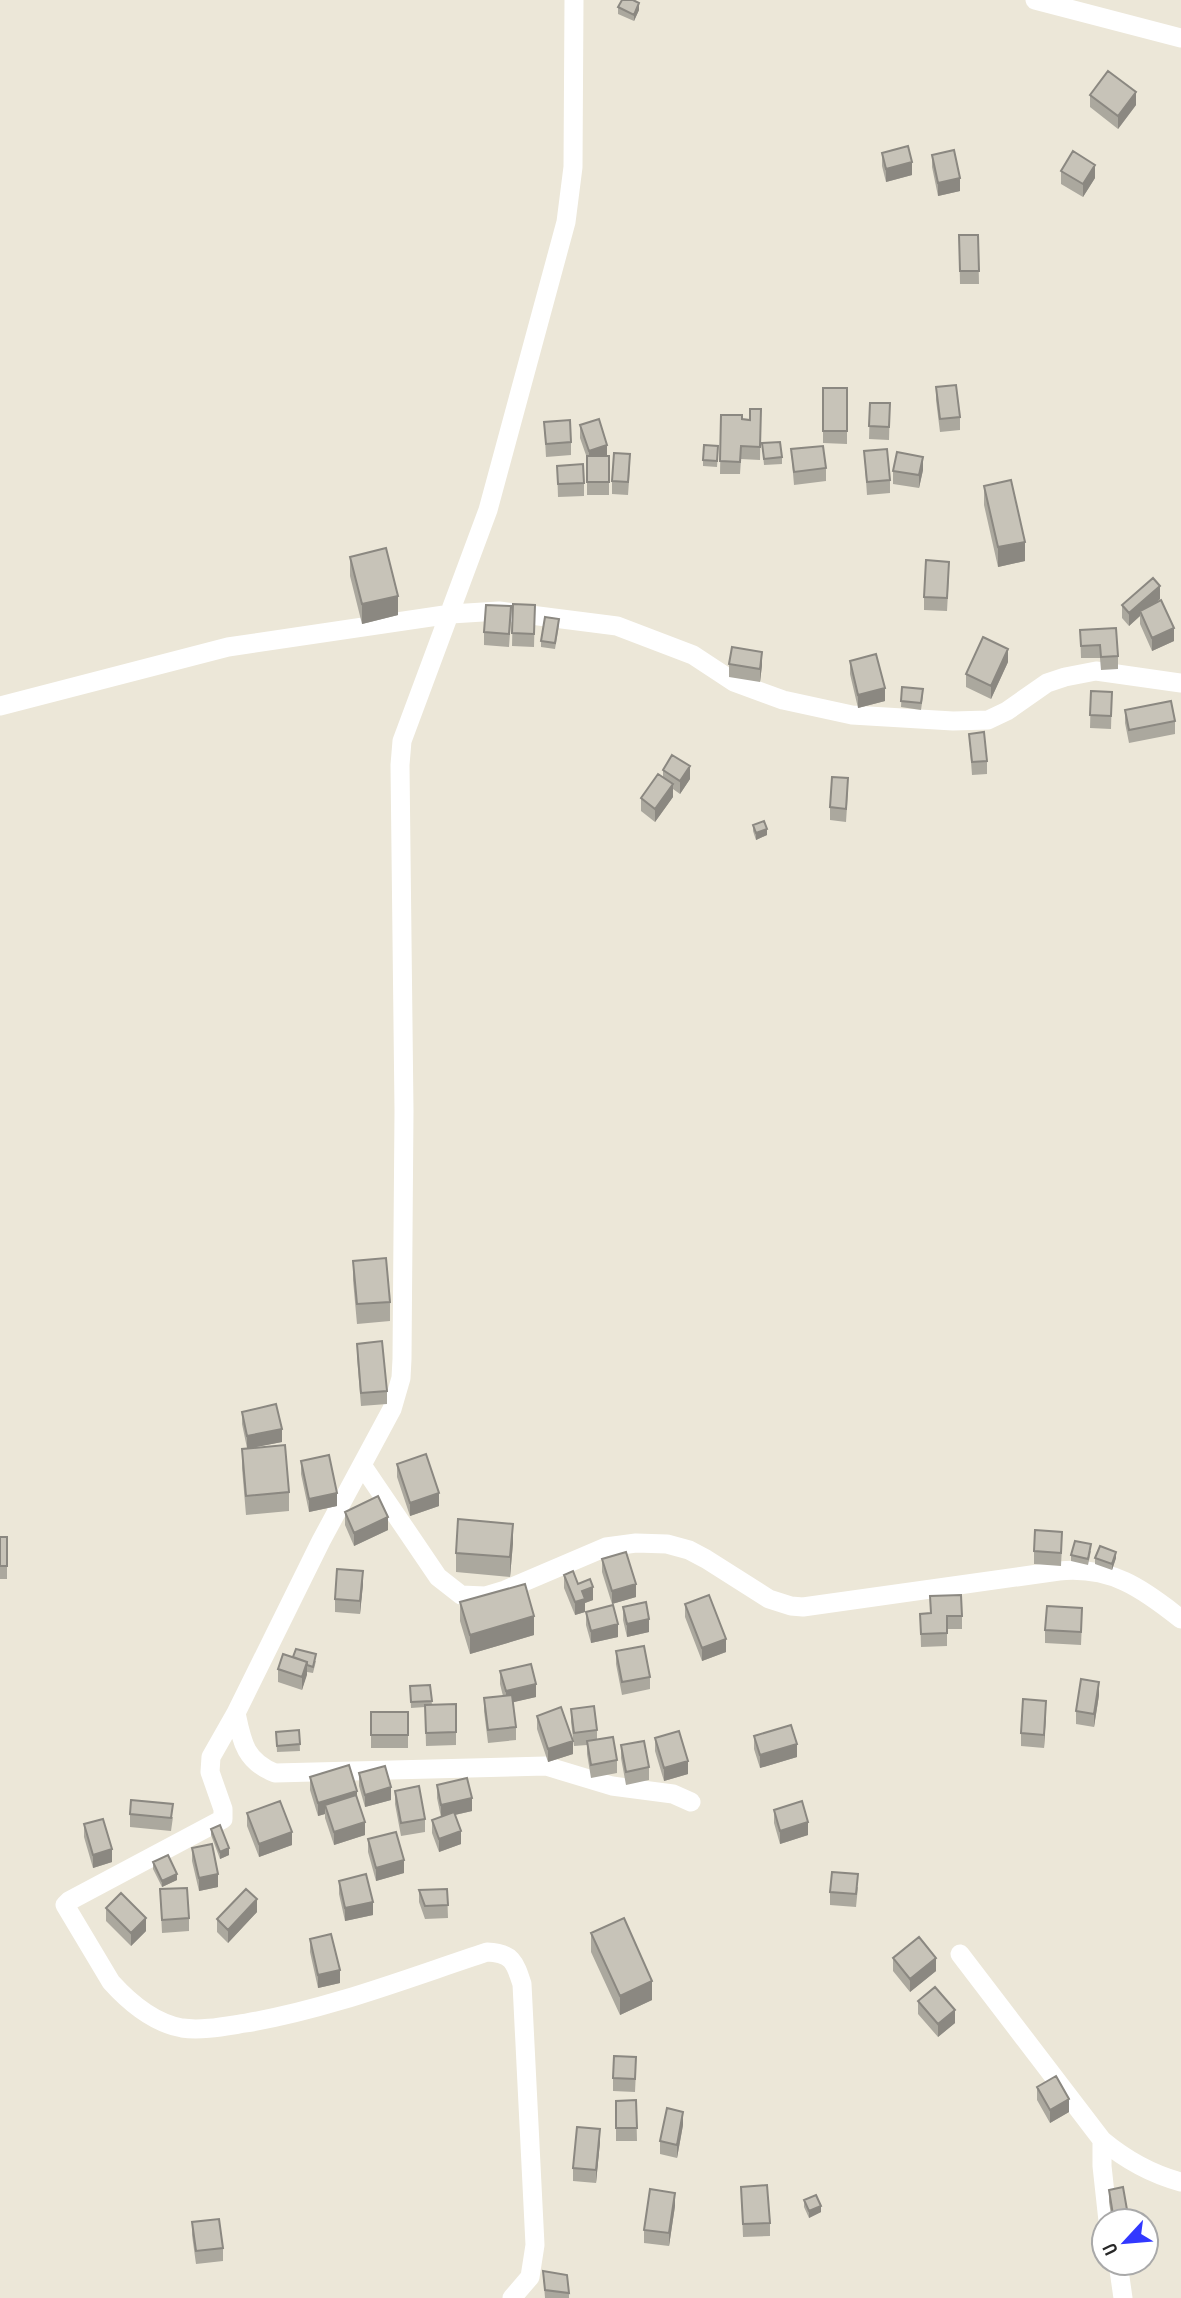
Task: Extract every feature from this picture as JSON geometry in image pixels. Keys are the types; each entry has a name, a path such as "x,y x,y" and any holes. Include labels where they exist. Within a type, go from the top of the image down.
{"street":[{"path":"512,2298 530,2277 535,2245 522,1984 512,1959 499,1952 488,1952 286,2016 221,2027 182,2028 148,2014 129,2001 111,1982 65,1905 223,1819 223,1809 210,1772 210,1762 321,1541 392,1409 401,1378 404,1111 400,765 402,741 488,510 566,222 573,167 574,0"},
{"path":"1035,0 1181,38"},
{"path":"0,706 228,647 451,614 499,611 617,626 693,655 734,682 783,699 852,715 953,721 988,720 1007,711 1047,683 1096,671 1181,683"},
{"path":"362,1465 438,1577 461,1595 485,1596 505,1590 576,1558 606,1548 636,1543 667,1544 689,1550 769,1599 791,1606 803,1607 1066,1571 1095,1570 1115,1576 1181,1619"},
{"path":"236,1713 240,1735 253,1760 262,1768 275,1773 546,1766 612,1786 673,1794 691,1802"},
{"path":"960,1954 1102,2140 1138,2166 1181,2182"},
{"path":"1102,2140 1106,2207"},
{"path":"1120,2277 1123,2298"}],"building":[{"path":"622,0 639,3 634,15 618,7"},
{"path":"1108,71 1136,92 1118,116 1090,95"},
{"path":"908,146 912,162 886,169 882,153"},
{"path":"954,150 960,178 938,183 932,155"},
{"path":"1073,151 1095,165 1083,184 1061,171"},
{"path":"959,235 978,235 979,271 960,271"},
{"path":"956,385 960,417 940,419 936,387"},
{"path":"823,388 847,388 847,431 823,431"},
{"path":"870,403 890,403 889,427 869,426"},
{"path":"750,409 761,409 760,447 741,446 740,462 720,461 721,415 742,415 742,419 750,420"},
{"path":"599,419 607,445 589,451 580,425"},
{"path":"570,420 571,442 546,444 544,422"},
{"path":"780,442 782,457 764,459 762,443"},
{"path":"704,445 718,446 717,461 703,460"},
{"path":"823,446 826,468 794,472 791,449"},
{"path":"887,449 890,480 867,482 864,451"},
{"path":"897,452 923,457 919,475 893,471"},
{"path":"614,453 630,454 628,482 612,481"},
{"path":"587,456 609,456 609,482 587,482"},
{"path":"583,464 584,483 558,484 557,466"},
{"path":"1011,480 1025,542 998,547 984,486"},
{"path":"386,548 398,596 362,604 350,557"},
{"path":"926,560 949,562 947,598 924,597"},
{"path":"1153,578 1160,586 1129,613 1122,605"},
{"path":"1161,600 1174,628 1152,638 1140,611"},
{"path":"513,604 535,605 534,634 512,633"},
{"path":"486,605 511,606 509,634 484,632"},
{"path":"545,617 559,619 555,643 541,641"},
{"path":"1116,628 1118,656 1101,657 1100,645 1081,646 1080,630"},
{"path":"983,637 1008,649 991,686 966,674"},
{"path":"732,647 762,652 760,669 729,664"},
{"path":"876,654 885,688 858,695 850,661"},
{"path":"902,687 923,689 921,703 901,701"},
{"path":"1091,691 1112,692 1111,716 1090,715"},
{"path":"1171,701 1175,721 1129,730 1125,710"},
{"path":"984,732 987,761 972,762 969,734"},
{"path":"672,755 690,766 680,781 663,770"},
{"path":"658,774 673,784 655,809 641,798"},
{"path":"832,777 848,778 846,809 830,807"},
{"path":"764,821 767,829 756,833 753,825"},
{"path":"386,1258 390,1302 357,1304 353,1261"},
{"path":"382,1341 387,1391 361,1393 357,1344"},
{"path":"276,1404 282,1429 247,1436 242,1412"},
{"path":"285,1445 289,1492 246,1496 242,1449"},
{"path":"426,1454 439,1493 410,1503 397,1464"},
{"path":"329,1455 337,1493 309,1499 301,1461"},
{"path":"378,1496 388,1517 354,1533 345,1512"},
{"path":"458,1519 513,1524 510,1557 456,1553"},
{"path":"1035,1530 1062,1532 1061,1553 1034,1551"},
{"path":"0,1537 7,1537 7,1566 0,1566"},
{"path":"1075,1541 1091,1544 1088,1559 1071,1555"},
{"path":"1100,1546 1116,1552 1112,1564 1095,1558"},
{"path":"626,1552 636,1584 612,1591 602,1559"},
{"path":"337,1569 363,1571 360,1601 335,1599"},
{"path":"573,1571 578,1584 590,1579 593,1587 582,1591 585,1599 575,1602 564,1575"},
{"path":"525,1584 534,1616 470,1635 460,1602"},
{"path":"709,1595 726,1639 702,1648 685,1604"},
{"path":"961,1595 962,1616 947,1616 947,1633 921,1634 920,1614 931,1613 930,1596"},
{"path":"646,1602 649,1619 627,1624 623,1607"},
{"path":"613,1605 618,1624 591,1631 586,1612"},
{"path":"1047,1606 1082,1608 1081,1632 1045,1630"},
{"path":"644,1646 650,1677 622,1682 616,1651"},
{"path":"296,1649 316,1654 313,1667 293,1657"},
{"path":"283,1654 307,1662 302,1677 278,1669"},
{"path":"531,1664 536,1684 506,1691 500,1671"},
{"path":"1081,1679 1099,1682 1094,1714 1076,1711"},
{"path":"430,1685 432,1701 411,1702 410,1686"},
{"path":"512,1695 516,1727 488,1730 484,1698"},
{"path":"1023,1699 1046,1701 1044,1735 1021,1733"},
{"path":"456,1704 456,1732 426,1733 425,1705"},
{"path":"594,1706 597,1730 574,1733 571,1709"},
{"path":"561,1707 573,1741 548,1749 537,1716"},
{"path":"371,1712 408,1712 408,1735 371,1735"},
{"path":"791,1725 797,1744 760,1755 754,1736"},
{"path":"299,1730 300,1744 277,1746 276,1732"},
{"path":"679,1731 688,1761 664,1768 655,1738"},
{"path":"613,1737 617,1760 591,1765 587,1741"},
{"path":"644,1741 649,1767 626,1772 621,1745"},
{"path":"349,1765 357,1791 318,1803 310,1777"},
{"path":"385,1766 391,1787 365,1795 359,1773"},
{"path":"467,1778 472,1798 441,1805 437,1785"},
{"path":"419,1786 425,1819 401,1823 395,1791"},
{"path":"356,1795 365,1822 334,1832 325,1805"},
{"path":"131,1800 173,1804 171,1818 130,1814"},
{"path":"280,1801 292,1832 259,1844 247,1813"},
{"path":"802,1801 808,1822 780,1831 774,1810"},
{"path":"454,1812 461,1831 439,1839 432,1820"},
{"path":"103,1819 112,1849 93,1855 84,1824"},
{"path":"220,1825 229,1848 220,1852 211,1829"},
{"path":"396,1832 404,1860 376,1868 368,1839"},
{"path":"212,1844 218,1874 199,1878 192,1848"},
{"path":"168,1855 177,1874 162,1881 153,1862"},
{"path":"832,1872 858,1874 856,1894 830,1892"},
{"path":"366,1874 373,1902 345,1908 339,1881"},
{"path":"187,1888 189,1918 162,1920 160,1889"},
{"path":"246,1889 257,1899 228,1930 217,1919"},
{"path":"447,1889 448,1905 425,1906 419,1890"},
{"path":"121,1893 146,1918 131,1933 106,1908"},
{"path":"624,1918 652,1981 620,1996 591,1933"},
{"path":"331,1934 340,1970 318,1975 310,1939"},
{"path":"919,1937 936,1958 910,1979 893,1958"},
{"path":"935,1987 955,2010 938,2024 918,2001"},
{"path":"614,2056 636,2057 635,2079 613,2078"},
{"path":"1056,2076 1069,2099 1050,2110 1037,2087"},
{"path":"636,2100 637,2128 616,2128 616,2101"},
{"path":"667,2108 683,2112 677,2145 660,2141"},
{"path":"577,2127 600,2129 596,2170 573,2168"},
{"path":"767,2185 770,2223 743,2224 741,2187"},
{"path":"1123,2187 1127,2207 1112,2207 1109,2190"},
{"path":"650,2189 675,2193 669,2233 644,2230"},
{"path":"816,2195 821,2206 809,2211 804,2200"},
{"path":"219,2219 223,2248 196,2251 192,2222"},
{"path":"543,2271 567,2275 569,2293 545,2290"}]}
